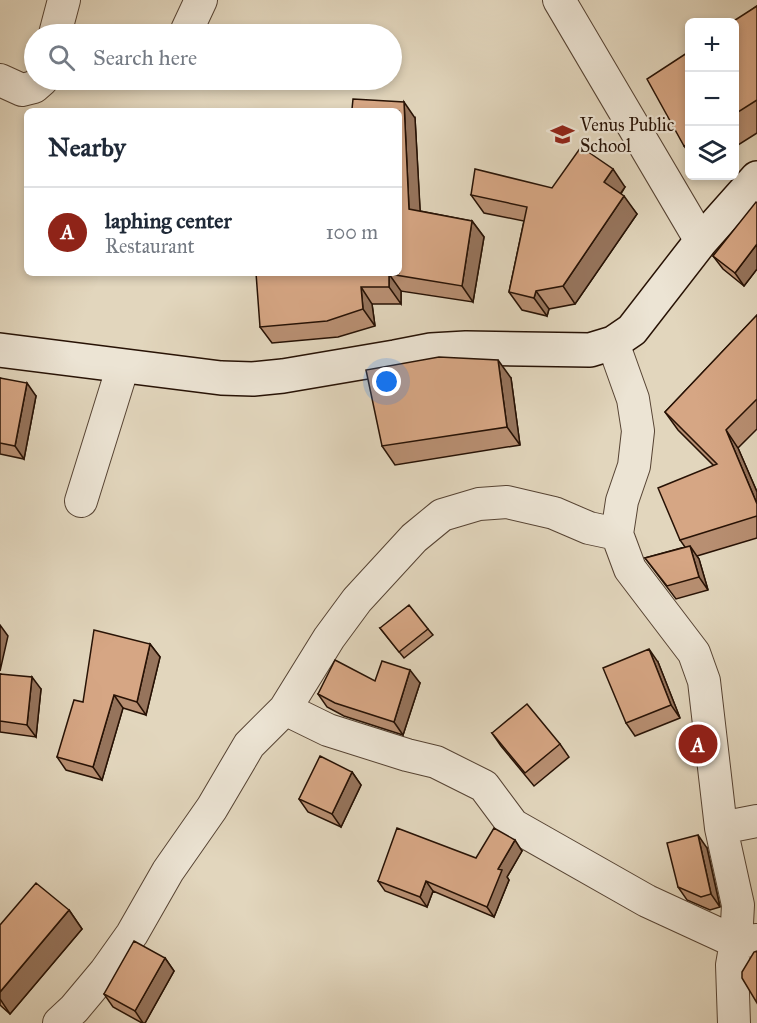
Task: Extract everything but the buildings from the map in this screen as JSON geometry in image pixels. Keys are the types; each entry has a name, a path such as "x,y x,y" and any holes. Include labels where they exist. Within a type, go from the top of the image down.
{"main road":[{"path":"0,350 221,378 253,379 283,376 431,350 466,348 590,350 613,343 632,330 700,242 757,178"}],"street":[{"path":"58,24 64,0"},
{"path":"190,24 201,0"},
{"path":"559,0 700,242"},
{"path":"0,80 24,90"},
{"path":"613,343 633,399 638,431 634,466 622,501 617,534 630,569 694,653 704,681 721,828 747,941 732,965 734,1023"},
{"path":"81,501 123,366"},
{"path":"59,1023 105,972 132,934 168,871 212,808 249,745 285,709 329,638 357,600 414,538 442,515 479,504 507,502 554,513 589,528 617,534"},
{"path":"285,709 328,730 436,762 484,786 513,825 647,901 747,941"},
{"path":"721,828 757,821"}],"place":[{"name":"Venus Public School","path":"562,135"},
{"name":"laphing center","path":"698,744"}]}
